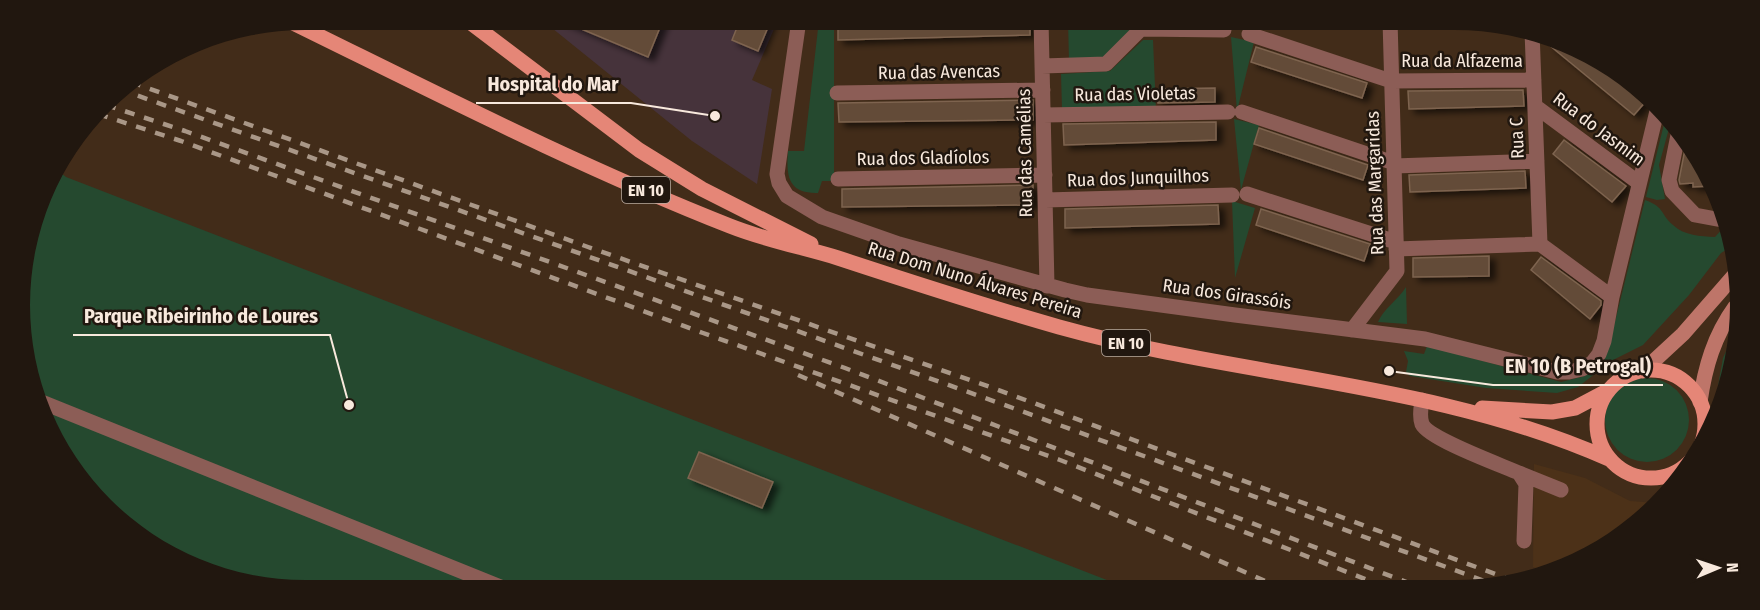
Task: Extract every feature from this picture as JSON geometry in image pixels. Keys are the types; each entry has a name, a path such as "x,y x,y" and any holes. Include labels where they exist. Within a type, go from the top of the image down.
{"main road":[{"name":"Rua Dom Nuno Álvares Pereira","path":"308,30 601,171 732,226 1061,328 1167,352 1454,406 1567,440 1611,460"},
{"name":"Rua Dom Nuno Álvares Pereira","path":"479,30 639,150 702,189 838,258"},
{"name":"EN 10","path":"1609,390 1624,377 1643,371"},
{"path":"1643,371 1663,371 1672,375 1689,386 1705,411"},
{"name":"Rua Dom Nuno Álvares Pereira","path":"1454,406 1551,412 1575,408 1609,390"},
{"path":"1609,390 1600,408 1598,430 1605,451 1611,460"},
{"name":"EN 10","path":"1611,460 1629,473 1650,478 1672,473"}],"street":[{"name":"Rua dos Girassóis","path":"798,30 778,165 779,183 787,196 822,217 899,244 1087,295 1425,339 1557,372 1582,369 1592,363 1599,354 1604,341 1612,297 1655,117"},
{"name":"Rua das Camélias","path":"1041,30 1047,285"},
{"path":"1042,66 1106,64 1133,30"},
{"name":"Rua das Margaridas","path":"1352,330 1397,271 1390,30"},
{"name":"Rua da Alfazema","path":"1249,34 1391,81 1534,80"},
{"name":"Rua C","path":"1532,41 1540,244"},
{"name":"Rua das Avencas","path":"837,93 1042,90"},
{"name":"Rua do Jasmim","path":"1535,106 1639,183"},
{"name":"Rua das Violetas","path":"1043,115 1235,112 1394,165"},
{"path":"1677,142 1669,180 1671,191 1695,215 1716,219"},
{"path":"1394,165 1537,161"},
{"name":"Rua dos Gladíolos","path":"838,179 1045,175"},
{"path":"1247,194 1396,246 1540,244 1612,297"},
{"name":"Rua dos Junquilhos","path":"1045,200 1232,195"},
{"path":"1643,371 1671,347 1729,282"},
{"path":"1705,411 1704,374 1719,331 1729,316"},
{"path":"1422,400 1420,416 1426,430 1438,438 1561,490"},
{"path":"49,405 483,580"},
{"path":"1519,473 1526,484 1524,541"}],"shaded area":[{"path":"554,30 774,30 752,80 772,89 757,184 692,141"},
{"path":"1534,464 1585,478 1630,501 1646,502 1608,534 1577,552 1533,567"}],"green space":[{"path":"818,30 834,30 834,181 822,181 818,193 800,190 791,182 789,176 788,151 804,151"},
{"path":"1068,30 1136,30 1105,60 1069,61"},
{"path":"1231,37 1254,42 1237,111"},
{"path":"1143,40 1153,40 1156,110 1062,109 1061,74 1110,71"},
{"path":"1234,119 1259,125 1241,190"},
{"path":"1664,126 1668,132 1659,165 1665,199 1657,200 1646,197"},
{"path":"63,175 1107,580 305,580 251,575 200,559 152,534 124,512 98,486 76,458 58,427 39,376 32,341 30,305 32,269 39,234 51,200"},
{"path":"1645,200 1656,205 1678,229 1698,236 1715,237 1720,231 1725,251 1689,295 1643,345 1611,361 1578,387 1557,393 1486,388 1410,376 1406,372 1408,361 1404,351 1424,354 1427,346 1561,382 1585,376 1608,350"},
{"path":"1232,201 1255,208 1235,278"},
{"path":"1406,287 1407,324 1378,322 1384,312"},
{"path":"1726,350 1719,383 1723,358"},
{"path":"1647,378 1663,381 1677,390 1686,404 1689,420 1686,436 1677,450 1663,459 1647,462 1631,459 1617,450 1608,436 1605,420 1608,404 1617,390 1631,381"}],"building":[{"path":"584,30 659,30 648,57"},
{"path":"736,30 767,30 758,51 732,40"},
{"path":"838,30 1030,30 1030,35 838,40"},
{"path":"1256,47 1367,83 1362,98 1251,62"},
{"path":"1554,49 1577,58 1608,76 1636,98 1643,105 1634,115"},
{"path":"1215,88 1215,102 1158,103 1158,89"},
{"path":"1523,90 1524,106 1409,109 1408,91"},
{"path":"1033,100 1033,120 839,122 838,103"},
{"path":"1216,122 1216,140 1064,145 1063,124"},
{"path":"1259,128 1368,165 1363,180 1254,144"},
{"path":"1564,140 1626,186 1612,202 1553,154"},
{"path":"1684,153 1703,186 1693,187 1693,183 1680,184"},
{"path":"1525,171 1526,188 1410,192 1409,175"},
{"path":"1033,185 1033,205 842,207 842,189"},
{"path":"1218,205 1219,224 1065,228 1065,209"},
{"path":"1261,209 1370,244 1364,261 1256,225"},
{"path":"1489,256 1489,276 1413,277 1413,258"},
{"path":"1541,257 1601,301 1601,305 1590,319 1531,270"},
{"path":"699,452 773,482 762,508 688,478"}],"railway":[{"path":"140,85 588,247 993,388 1501,576"},
{"path":"130,93 1013,408 1478,579"},
{"path":"114,108 185,131 845,368 1401,580"},
{"path":"106,116 181,141 703,333 1060,460 1368,580"},
{"path":"798,375 1263,580"}],"place":[{"name":"Hospital do Mar","path":"715,116"},
{"name":"EN 10 (B Petrogal)","path":"1389,371"},
{"name":"Parque Ribeirinho de Loures","path":"349,405"}]}
